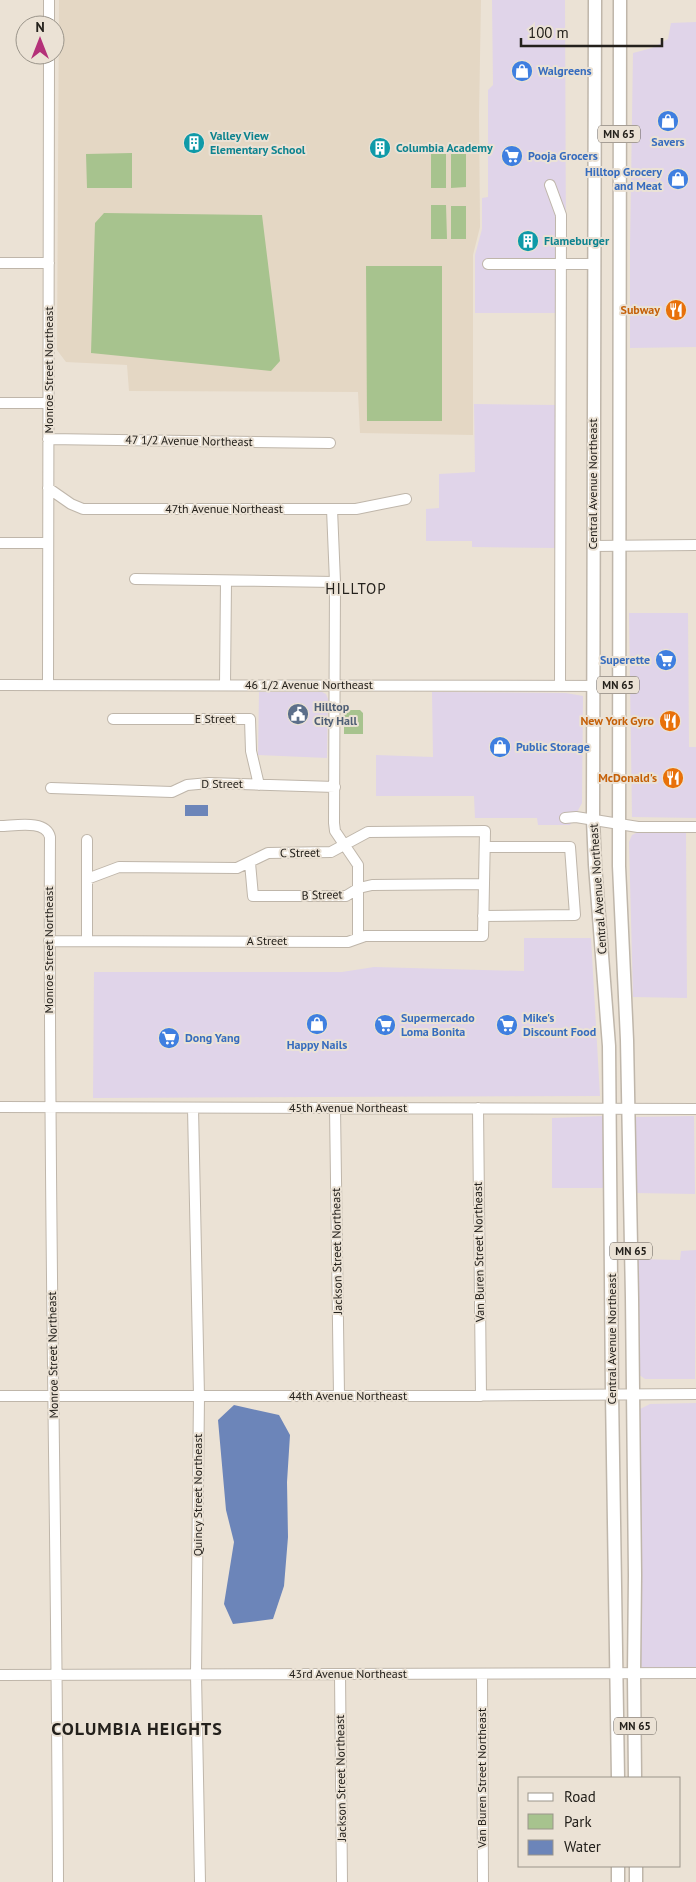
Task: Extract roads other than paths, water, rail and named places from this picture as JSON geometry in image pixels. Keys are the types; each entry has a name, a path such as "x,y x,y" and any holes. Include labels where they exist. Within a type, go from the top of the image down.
{"main road":[{"name":"Central Avenue Northeast","path":"595,0 593,820 609,1046 611,1107 612,1394 618,1777"},
{"name":"Central Avenue Northeast","path":"620,0 619,824 627,1107 632,1395 635,1575 635,1777"},
{"path":"618,1867 618,1882"},
{"path":"636,1867 636,1882"}],"street":[{"path":"49,0 49,15"},
{"name":"Monroe Street Northeast","path":"48,684 49,65"},
{"path":"550,185 561,215 562,264 560,685"},
{"path":"0,263 49,263"},
{"path":"488,264 593,264"},
{"path":"0,403 48,403"},
{"name":"47 1/2 Avenue Northeast","path":"48,439 330,443"},
{"name":"47th Avenue Northeast","path":"48,488 71,504 83,509 356,509 406,499"},
{"path":"332,509 335,582 335,831 358,865 358,938"},
{"path":"0,542 48,543"},
{"path":"593,546 696,545"},
{"path":"135,579 335,582"},
{"path":"225,685 226,581"},
{"name":"46 1/2 Avenue Northeast","path":"0,685 618,686"},
{"name":"E Street","path":"112,719 250,719 251,751 259,785"},
{"name":"D Street","path":"51,788 172,792 187,785 209,783 335,787"},
{"path":"565,818 576,817 638,827 696,827"},
{"name":"Monroe Street Northeast","path":"0,826 37,826 46,829 50,837 49,1107 54,1396 58,1882"},
{"name":"C Street","path":"87,879 119,867 237,868 268,853 331,852 368,832 485,831 485,847"},
{"path":"87,840 87,940"},
{"path":"485,847 570,847 575,916 483,916 483,884 485,847"},
{"name":"B Street","path":"250,863 253,896 346,896 359,888 372,885 483,884"},
{"name":"A Street","path":"49,941 348,942 365,936 483,936 483,916"},
{"name":"45th Avenue Northeast","path":"0,1107 627,1107 696,1109"},
{"name":"Quincy Street Northeast","path":"193,1108 199,1396 196,1674 200,1882"},
{"name":"Jackson Street Northeast","path":"335,1108 339,1395"},
{"name":"Van Buren Street Northeast","path":"478,1108 481,1396"},
{"name":"44th Avenue Northeast","path":"0,1396 696,1394"},
{"name":"43rd Avenue Northeast","path":"0,1675 696,1673"},
{"name":"Jackson Street Northeast","path":"340,1674 342,1882"},
{"name":"Van Buren Street Northeast","path":"482,1674 483,1882"}],"water":[{"path":"185,805 208,805 208,816 185,816"},
{"path":"234,1405 279,1415 290,1435 287,1482 288,1537 284,1586 273,1619 233,1624 224,1604 234,1542 226,1510 218,1420"}],"place":[{"name":"Walgreens","path":"522,71"},
{"name":"Savers","path":"668,121"},
{"name":"Valley View Elementary School","path":"194,143"},
{"name":"Columbia Academy","path":"380,148"},
{"name":"Pooja Grocers","path":"512,156"},
{"name":"Hilltop Grocery and Meat","path":"678,179"},
{"name":"Flameburger","path":"528,241"},
{"name":"Subway","path":"676,310"},
{"name":"Superette","path":"666,660"},
{"name":"Hilltop City Hall","path":"298,714"},
{"name":"New York Gyro","path":"670,721"},
{"name":"Public Storage","path":"500,747"},
{"name":"McDonald's","path":"673,778"},
{"name":"Happy Nails","path":"317,1024"},
{"name":"Supermercado Loma Bonita","path":"385,1025"},
{"name":"Mike's Discount Food","path":"507,1025"},
{"name":"Dong Yang","path":"169,1038"}],"district":[{"name":"HILLTOP","path":"356,589"},
{"name":"COLUMBIA HEIGHTS","path":"137,1729"}]}
